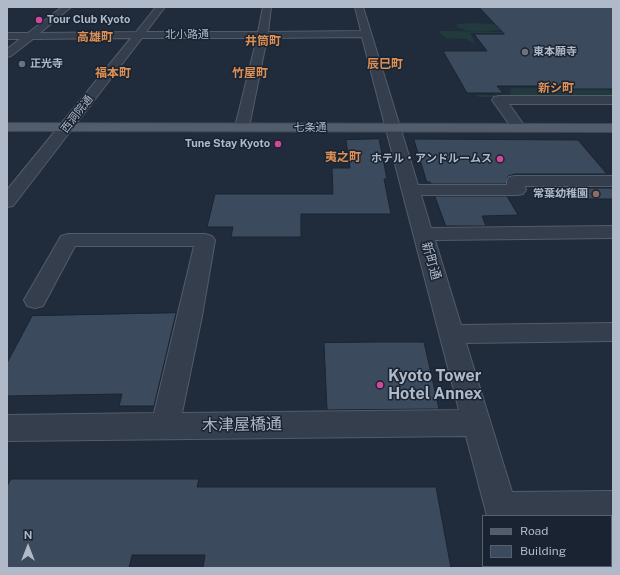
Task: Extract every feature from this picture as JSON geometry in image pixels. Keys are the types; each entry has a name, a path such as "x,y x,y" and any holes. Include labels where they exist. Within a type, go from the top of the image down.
{"main road":[{"name":"七条通","path":"7,128 613,128"}],"street":[{"path":"7,54 67,7"},
{"name":"西洞院通","path":"8,198 67,128 161,7"},
{"path":"242,127 263,35 267,7"},
{"name":"新町通","path":"359,7 502,512"},
{"name":"北小路通","path":"7,36 367,34"},
{"path":"519,128 499,100 613,100"},
{"path":"411,190 517,190 515,182 613,181"},
{"path":"423,234 613,232"},
{"path":"35,300 68,240 205,240 190,316 165,426"},
{"path":"451,334 613,332"},
{"name":"木津屋橋通","path":"7,428 476,422"},
{"path":"502,512 613,507"}],"green space":[{"path":"473,23 508,25 517,28 468,31 456,26 458,24"},
{"path":"438,32 505,32 470,33 476,44 466,39 446,38"},
{"path":"511,88 608,89 613,92 613,97 479,97 476,95 510,95"}],"building":[{"name":"東本願寺","path":"479,7 613,7 613,89 571,89 568,86 497,86 503,93 467,93 443,51 487,51 474,34 504,34"},
{"path":"379,139 387,179 384,179 391,214 301,214 301,237 231,237 233,227 207,227 215,194 333,194 332,168 350,168 346,140"},
{"path":"414,139 578,140 607,174 515,174 508,176 506,184 431,184 430,182 427,182"},
{"name":"常葉幼稚園","path":"573,188 613,188 613,199 582,199"},
{"path":"435,196 507,196 518,215 482,216 486,226 446,226"},
{"path":"176,313 154,406 119,406 122,394 7,396 7,363 32,316"},
{"name":"Kyoto Tower Hotel Annex","path":"424,342 439,409 327,410 324,343"},
{"path":"11,479 199,479 197,487 436,487 451,568 203,568 205,555 132,555 129,568 7,568 7,487"}],"place":[{"name":"Tour Club Kyoto","path":"39,20"},
{"name":"東本願寺","path":"525,52"},
{"name":"正光寺","path":"22,64"},
{"name":"Tune Stay Kyoto","path":"278,144"},
{"name":"ホテル・アンドルームス","path":"500,159"},
{"name":"常葉幼稚園","path":"596,194"},
{"name":"Kyoto Tower Hotel Annex","path":"380,385"}],"district":[{"name":"高雄町","path":"95,37"},
{"name":"井筒町","path":"263,41"},
{"name":"辰巳町","path":"385,64"},
{"name":"福本町","path":"113,73"},
{"name":"竹屋町","path":"250,73"},
{"name":"新シ町","path":"556,88"},
{"name":"夷之町","path":"343,157"}]}
